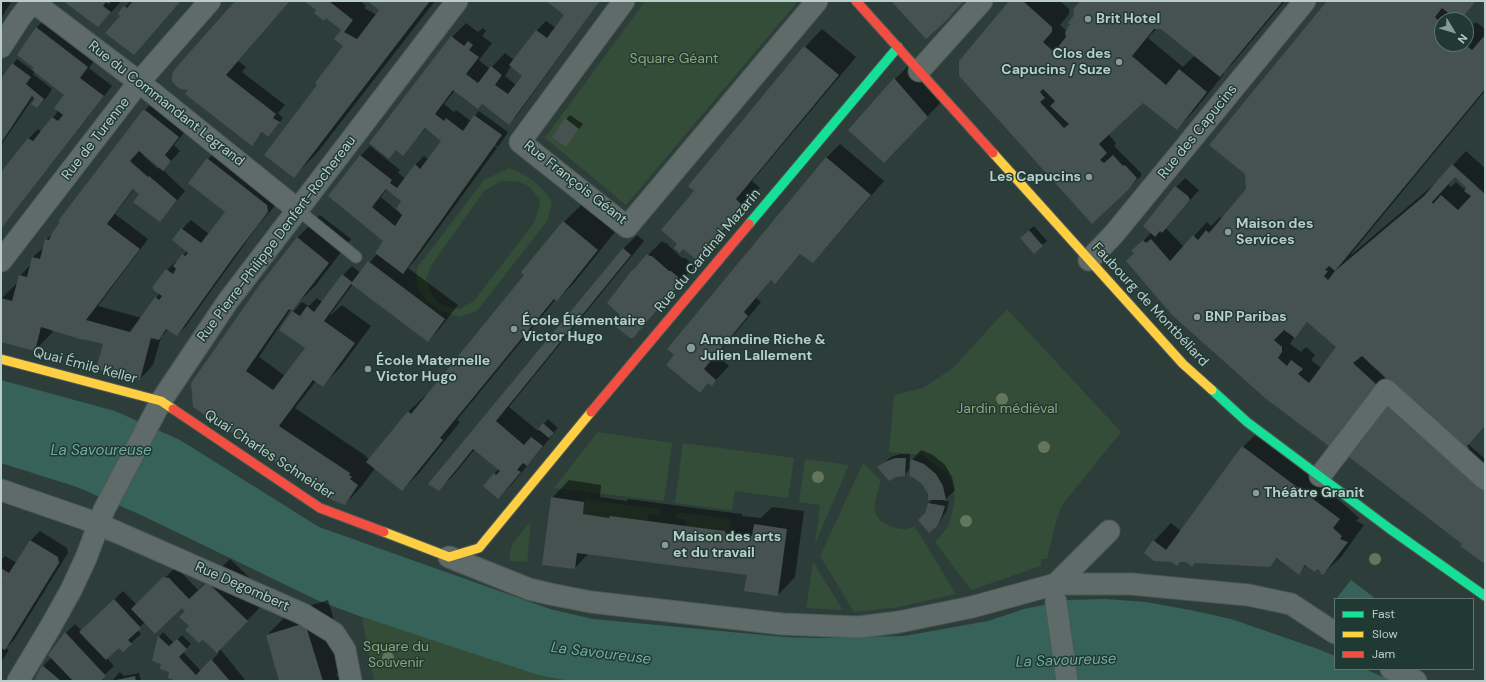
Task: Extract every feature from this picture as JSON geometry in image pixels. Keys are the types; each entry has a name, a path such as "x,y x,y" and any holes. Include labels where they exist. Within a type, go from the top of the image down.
{"street":[{"name":"Rue du Commandant Legrand","path":"33,1 139,82 298,210"},
{"path":"1,47 33,1"},
{"name":"Rue de Turenne","path":"1,261 139,82 210,1"},
{"name":"Rue Pierre-Philippe Denfert-Rochereau","path":"18,681 71,590 86,558 107,505 161,401 228,301 457,1"},
{"name":"Rue François Géant","path":"624,1 520,142 627,227 817,1"},
{"name":"Faubourg de Montbéliard","path":"856,1 1183,364 1247,422 1390,529 1485,596"},
{"path":"919,71 982,1"},
{"name":"Rue des Capucins","path":"1089,260 1106,243 1305,1"},
{"name":"Rue du Cardinal Mazarin","path":"449,557 479,548 580,425 898,47"},
{"name":"Quai Émile Keller","path":"1,359 161,401"},
{"path":"1320,476 1386,390 1485,479"},
{"name":"Quai Charles Schneider","path":"161,401 320,508 449,557"},
{"name":"Rue Degombert","path":"1,490 99,525 303,614 334,633 345,650 351,681"},
{"path":"1067,681 1056,593 1109,531"},
{"path":"449,557 529,589 550,594 591,602 782,624 859,626 899,622 972,607 1056,593 1130,584 1248,596 1291,604 1334,632"},
{"path":"1393,670 1416,681"}],"lane":[{"path":"298,210 356,256"}],"green space":[{"name":"Square Géant","path":"645,1 798,1 626,205 545,138"},
{"path":"509,168 534,181 552,202 547,221 477,311 459,317 438,310 426,300 416,285 417,268 484,180","holes":["501,181 520,182 528,186 540,200 538,213 533,224 474,301 460,309 441,305 433,296 426,279 432,264 484,191"]},
{"name":"Jardin médiéval","path":"1007,309 1121,432 1062,505 1056,521 1047,559 1041,559 1041,566 971,590 935,542 948,527 952,513 955,496 949,475 923,455 889,452 894,395 923,388 953,368"},
{"path":"598,432 672,443 664,501 554,488"},
{"path":"683,443 794,458 788,498 735,491 732,510 675,503"},
{"path":"805,459 849,465 815,544 820,505 799,502"},
{"path":"863,463 881,481 875,500 875,512 877,517 881,521 896,528 904,529 915,527 956,594 899,607 854,612 820,556"},
{"path":"585,499 660,509 660,516 649,514 648,521 583,514"},
{"path":"676,512 731,519 729,532 686,526 686,520 675,518"},
{"path":"531,521 527,562 509,561 512,544"},
{"path":"813,562 843,610 806,608"},
{"name":"Square du Souvenir","path":"362,617 538,675 569,681 374,681"}],"water":[{"name":"La Savoureuse","path":"1,380 115,411 180,440 319,527 550,609 593,619 785,637 814,638 904,636 988,621 1024,609 1067,600 1105,599 1146,602 1231,619 1334,656 1334,670 1367,670 1392,681 569,681 538,675 362,617 319,601 141,515 77,487 1,463"},
{"path":"1351,580 1375,598 1337,598"}],"building":[{"path":"63,1 111,1 109,4 106,2 103,6 111,12 98,27"},
{"path":"133,1 181,1 134,55 105,33 120,16 118,14 121,9 124,6 127,8"},
{"path":"235,1 290,1 226,75 276,114 273,118 280,122 268,137 262,132 252,146 185,94 188,90 180,89 172,81 172,74 175,69"},
{"path":"304,1 329,1 353,20 344,32 357,39 379,10 367,1 430,1 294,178 264,155 317,85 315,83 343,46 334,39 341,30 326,18 324,21 314,13 316,10"},
{"path":"546,1 600,1 509,125 482,104 478,109 453,90 435,114 444,121 446,118 463,131 474,115 502,135 403,274 375,253 383,241 328,196 360,155 392,180 390,183 397,188 415,164 420,169 441,141 425,128 403,156 396,150 389,159 369,143 451,36 464,46 468,41 473,45 469,50 479,57 466,74 478,83 491,66 502,75 495,85 508,94 522,76 509,65 536,30 547,38 564,15","holes":["386,189 401,201 396,209 402,215 395,226 372,207"]},
{"path":"891,1 964,1 947,20 926,39"},
{"path":"1009,1 1023,1 1052,27 1052,32 1043,42 1054,52 1066,37 1065,32 1070,24 1068,23 1074,15 1073,10 1080,1 1283,1 1220,77 1161,29 1154,29 1132,56 1166,85 1179,69 1207,92 1177,130 1143,103 1099,144 1107,153 1100,160 1104,163 1113,155 1137,178 1128,190 1092,224 959,76 959,61","holes":["1043,89 1055,101 1050,106 1069,124 1064,128 1040,102 1045,98 1040,92"]},
{"path":"1327,1 1476,1 1467,12 1447,12 1442,8 1439,12 1434,12 1434,52 1474,52 1474,48 1485,35 1485,89 1335,271 1424,196 1452,164 1485,194 1485,426 1467,446 1469,448 1468,450 1463,450 1362,356 1353,363 1377,385 1330,447 1265,398 1172,315 1126,261 1134,253 1131,251 1143,240 1146,243 1151,239 1170,261 1193,235 1198,240 1206,230 1209,233 1246,189 1245,174 1209,145","holes":["1455,177 1467,188 1464,191 1471,196 1458,210 1441,195 1433,204 1432,202","1329,266 1335,271 1328,280 1324,276 1328,271 1325,270","1307,322 1336,347 1309,383 1298,374 1303,369 1291,360 1287,366 1278,358 1282,352 1282,347 1274,340 1284,330 1295,338"]},
{"path":"36,27 88,67 80,78 104,96 1,229 1,172 28,138 33,141 52,117 58,121 63,115 54,108 64,95 32,70 34,68 17,55"},
{"path":"804,46 839,75 736,199 743,206 698,261 683,249 680,253 674,248 677,244 661,230 694,191 688,186"},
{"path":"12,63 31,77 26,84 44,99 37,108 31,104 35,99 32,96 1,143 1,79"},
{"path":"894,78 928,117 884,163 848,130"},
{"path":"143,110 145,110 179,137 165,155 171,161 163,171 139,151 130,161 177,200 160,222 133,202 139,194 133,189 107,224 140,249 86,320 130,332 155,297 159,300 162,296 153,290 153,286 166,269 173,274 176,269 173,266 182,254 185,256 188,253 172,240 181,228 201,243 225,212 188,183 207,158 267,205 268,212 232,259 177,336 166,329 159,340 151,338 140,380 96,369 103,344 83,340 41,327 35,351 1,342 1,298 12,301 19,275 27,277 32,257 40,259 45,239 49,240 60,222 58,221"},
{"path":"565,118 579,129 566,147 552,137"},
{"path":"826,157 871,195 813,263 800,254 775,284 771,280 744,312 748,316 704,369 716,380 712,386 708,383 700,393 666,365 674,355 667,349"},
{"path":"1175,186 1188,196 1190,200 1162,233 1160,231 1155,237 1143,226"},
{"path":"563,221 598,250 557,301 554,299 440,438 443,440 402,491 366,462 408,411 411,414 524,275 521,272"},
{"path":"1029,230 1043,246 1034,254 1020,238"},
{"path":"297,237 329,263 292,311 300,316 307,306 314,312 342,274 352,282 368,261 445,319 428,342 351,284 324,321 355,343 323,387 313,380 279,426 350,473 349,475 352,477 350,479 358,485 345,505 332,500 193,407 191,383 258,287","holes":["289,309 292,311 279,330 305,348 273,390 246,371"]},
{"path":"623,248 631,255 496,421 524,445 531,437 543,446 527,466 523,463 517,470 521,472 498,499 483,486 494,473 496,475 500,471 473,449 439,491 428,484"},
{"path":"647,254 652,256 669,271 671,271 681,282 633,338 630,338 614,325 614,322 620,315 607,303 632,270"},
{"path":"1393,399 1485,484 1485,564 1460,546 1462,544 1349,457"},
{"path":"543,423 554,433 549,438 538,429"},
{"name":"Théâtre Granit","path":"1242,446 1340,519 1333,528 1342,536 1340,539 1348,542 1323,575 1319,573 1321,572 1317,569 1315,572 1305,565 1299,575 1277,558 1270,567 1195,563 1192,567 1186,562 1180,562 1177,566 1171,562 1154,561 1144,553 1153,540 1166,550"},
{"path":"895,458 906,458 905,476 896,477 889,481 877,467"},
{"path":"911,459 924,464 936,474 943,486 946,500 928,500 928,494 922,484 909,476"},
{"name":"Maison des arts et du travail","path":"551,497 584,502 583,514 609,518 610,516 752,536 754,524 787,529 778,596 744,591 747,575 577,553 575,569 542,565"},
{"path":"928,503 945,506 937,526 929,533 918,520 925,513"},
{"path":"30,540 58,557 59,563 5,650 1,648 1,587 3,583 1,581 1,568 9,573"},
{"path":"163,577 169,578 189,599 207,582 248,621 217,653 203,640 199,643 185,630 189,626 179,617 185,611 182,608 155,634 131,609"},
{"path":"114,599 141,628 128,640 132,644 123,652 119,648 106,660 79,632"},
{"path":"305,623 323,681 279,681 266,635"},
{"path":"65,632 106,676 100,681 73,681 48,655"},
{"path":"158,636 169,646 177,639 187,649 179,657 196,675 211,659 230,681 177,681 168,678 169,672 160,669 161,664 152,661"},
{"path":"42,665 61,681 34,681"},
{"path":"135,676 136,681 116,681 116,680"}],"traffic: fast":[{"path":"749,224 898,47"},
{"path":"1212,390 1247,422 1390,529 1485,596"}],"traffic: slow":[{"path":"993,153 1183,364 1212,390"},
{"path":"1,359 161,401 173,409"},
{"path":"384,532 449,557 479,548 591,412"}],"traffic: jam":[{"path":"856,1 993,153"},
{"path":"591,412 749,224"},
{"path":"173,409 320,508 384,532"}],"place":[{"name":"Brit Hotel","path":"1088,19"},
{"name":"Clos des Capucins / Suze","path":"1119,62"},
{"name":"Les Capucins","path":"1089,177"},
{"name":"Maison des Services","path":"1228,232"},
{"name":"BNP Paribas","path":"1197,317"},
{"name":"École Élémentaire Victor Hugo","path":"514,329"},
{"name":"Amandine Riche & Julien Lallement","path":"691,348"},
{"name":"École Maternelle Victor Hugo","path":"368,369"},
{"name":"Théâtre Granit","path":"1256,493"},
{"name":"Maison des arts et du travail","path":"665,545"}]}
